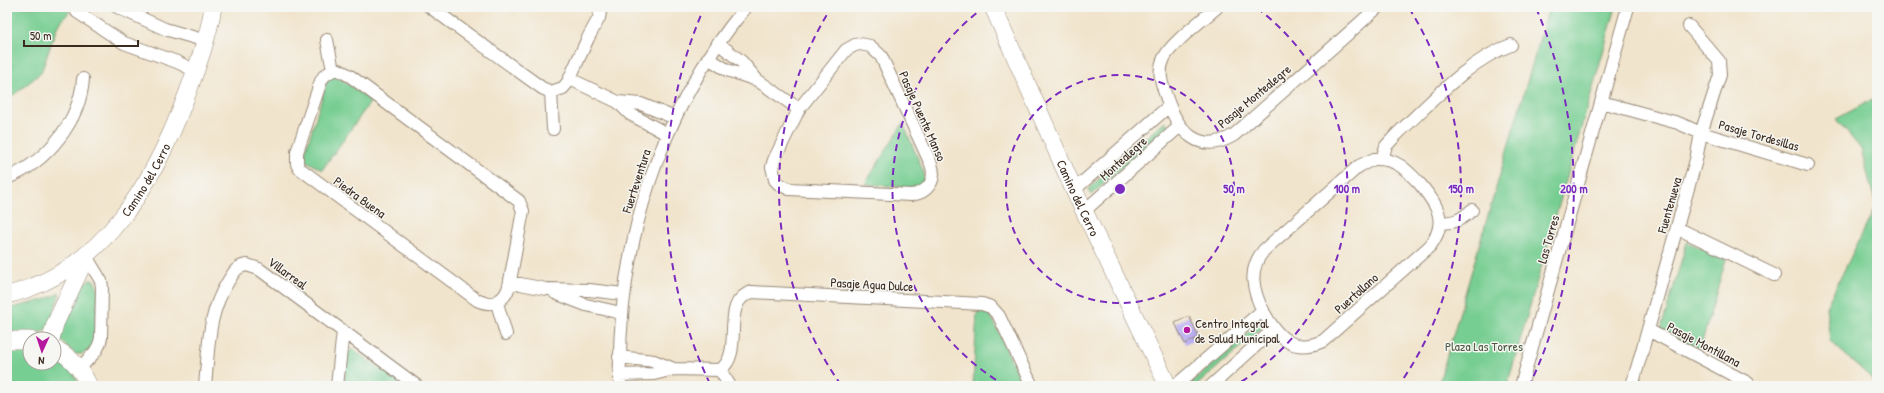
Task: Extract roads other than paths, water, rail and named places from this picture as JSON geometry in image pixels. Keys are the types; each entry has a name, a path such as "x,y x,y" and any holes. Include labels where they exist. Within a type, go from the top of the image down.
{"street":[{"path":"117,7 165,29 206,41"},
{"name":"Camino del Cerro","path":"7,295 45,282 86,256 117,224 146,182 168,141 196,71 206,41 213,7"},
{"path":"430,7 542,88 551,92 563,88 570,79 588,38 600,18 601,7"},
{"name":"Fuerteventura","path":"619,381 623,294 637,223 655,163 675,118 708,58 746,7"},
{"name":"Camino del Cerro","path":"993,7 1074,190 1168,386"},
{"name":"Pasaje Montealegre","path":"1217,7 1173,46 1164,58 1160,79 1169,106 1180,126 1191,137 1204,142 1220,142 1234,135 1378,7"},
{"name":"Las Torres","path":"1521,386 1628,7"},
{"path":"77,12 124,43 177,62 196,71"},
{"name":"Fuentenueva","path":"1632,386 1701,142 1701,133 1720,75 1719,60 1689,26"},
{"path":"327,40 333,70 339,70 350,76 519,201 522,211 510,282 506,295 497,303 506,334"},
{"path":"718,43 742,62 757,80 799,109"},
{"name":"Pasaje Puente Manso","path":"855,45 870,46 881,56 931,164 933,176 929,187 918,194 911,196 784,187 775,180 772,167 799,109 846,50 855,45"},
{"path":"1472,210 1464,218 1454,222 1440,222 1434,201 1406,168 1391,160 1382,159 1386,146 1394,137 1473,66 1494,52 1511,45"},
{"path":"708,58 727,70 757,80"},
{"name":"Piedra Buena","path":"333,70 328,72 321,81 297,152 296,164 299,168 477,300 483,303 497,303"},
{"path":"7,178 36,162 58,139 77,109 82,95 83,79"},
{"path":"570,79 618,102 630,114 667,134"},
{"path":"551,92 553,129"},
{"path":"618,102 641,104 675,118"},
{"path":"1601,102 1678,123 1701,133"},
{"name":"Montealegre","path":"1074,190 1169,106"},
{"name":"Montealegre","path":"1084,211 1180,126"},
{"name":"Pasaje Tordesillas","path":"1701,133 1808,165"},
{"name":"Puertollano","path":"1382,159 1370,161 1359,166 1260,256 1254,269 1253,282 1263,310 1273,330 1279,336 1292,344 1308,346 1323,341 1430,246 1435,239 1440,222"},
{"path":"1677,228 1774,275"},
{"path":"53,331 86,256"},
{"path":"79,369 95,352 101,338 101,281 86,256"},
{"name":"Villarreal","path":"205,386 214,306 236,270 243,265 255,266 417,386"},
{"path":"510,282 546,289 589,290 623,294"},
{"path":"546,289 586,305 621,313"},
{"name":"Pasaje Agua Dulce","path":"720,370 724,367 730,356 735,310 739,300 752,292 772,293 987,305 996,311 999,316 1032,386"},
{"path":"1175,386 1263,310"},
{"path":"1211,386 1273,330"},
{"name":"Pasaje Montillana","path":"1648,330 1748,383"},
{"path":"337,386 343,331"},
{"path":"7,340 22,340"},
{"path":"62,352 79,369 89,386"},
{"path":"619,357 654,361 674,369"},
{"path":"619,381 674,369 720,370 730,386"}],"place":[{"name":"Centro Integral de Salud Municipal","path":"1187,330"}],"park label":[{"name":"Plaza Las Torres","path":"1484,346"}]}
